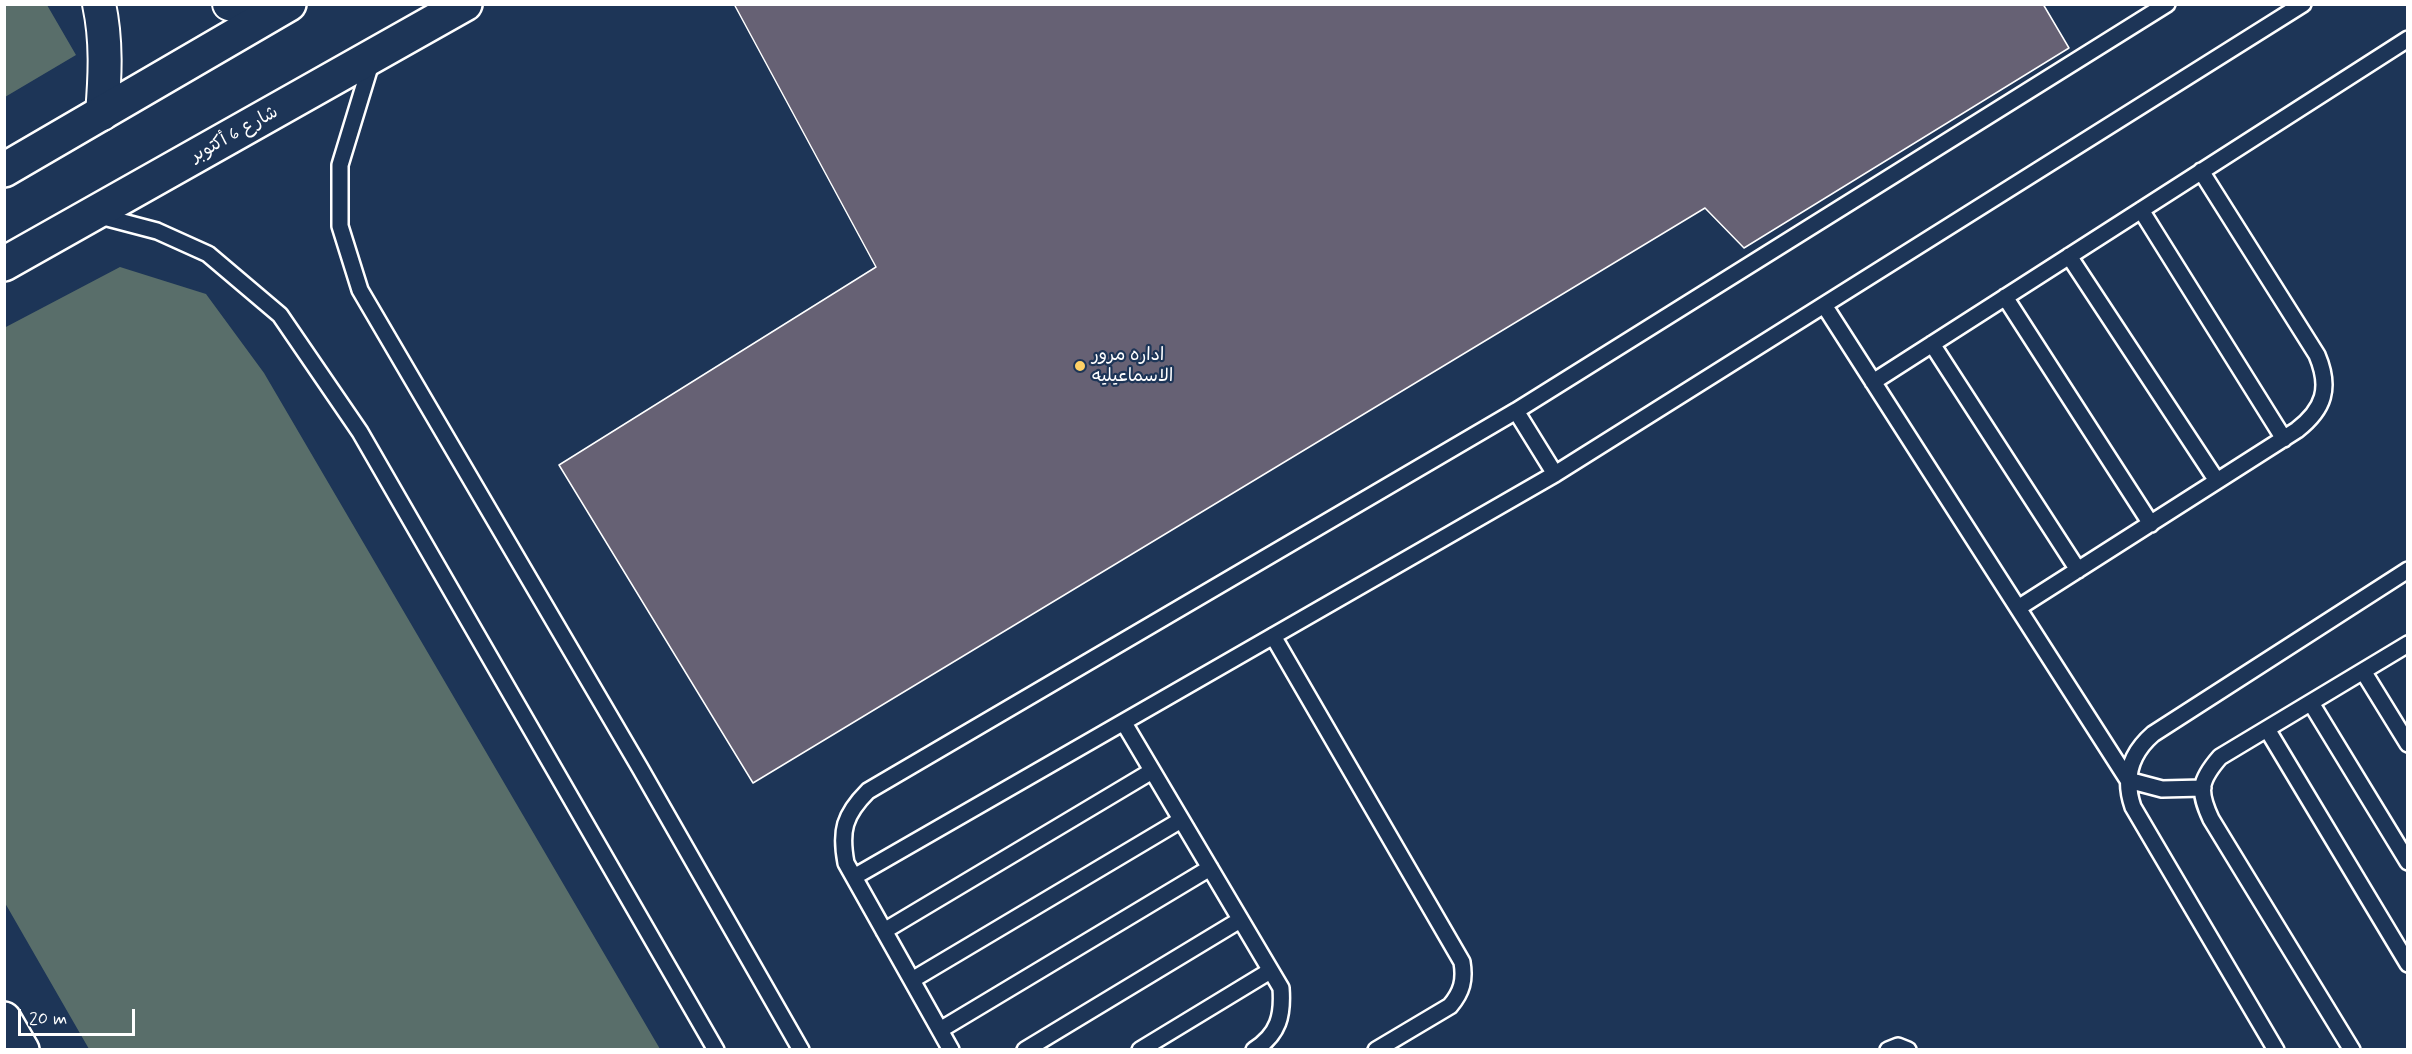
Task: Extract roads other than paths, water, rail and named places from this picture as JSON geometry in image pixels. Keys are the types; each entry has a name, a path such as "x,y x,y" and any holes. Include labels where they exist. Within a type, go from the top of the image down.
{"street":[{"path":"99,4 103,21 106,67 102,114"},
{"path":"229,4 280,10"},
{"name":"شارع 6 أكتوبر","path":"4,264 373,58 465,4"},
{"path":"4,170 280,10"},
{"path":"4,1019 22,1050"}],"lane":[{"path":"951,1050 846,863 842,843 845,823 854,806 868,791 1516,411 2167,4"},
{"path":"854,877 1555,474 2303,4"},
{"path":"1873,382 2408,39"},
{"path":"373,58 340,165 340,226 360,290 640,768 801,1050"},
{"path":"2018,608 2284,439 2311,420 2320,405 2325,388 2324,372 2317,355 2201,171"},
{"path":"2141,210 2284,439"},
{"path":"93,215 157,231 208,254 280,315 360,432 716,1050"},
{"path":"2069,256 2217,481"},
{"path":"2005,297 2151,524"},
{"path":"1824,305 2128,780 2162,789 2203,788"},
{"path":"1932,344 2078,570"},
{"path":"1516,411 1555,474"},
{"path":"2276,1050 2133,807 2128,794 2130,765 2136,753 2153,734 2408,570"},
{"path":"1273,636 1462,962 1464,974 1462,987 1450,1006 1376,1050"},
{"path":"2352,1050 2211,819 2201,798 2205,775 2220,757 2408,644"},
{"path":"2363,671 2408,744"},
{"path":"2311,703 2408,862"},
{"path":"1124,723 1281,988 1282,1010 1275,1031 1254,1050"},
{"path":"2267,729 2408,964"},
{"path":"884,931 1152,771"},
{"path":"912,980 1181,820"},
{"path":"940,1030 1210,868"},
{"path":"1024,1050 1240,920"},
{"path":"1140,1050 1270,971"},
{"path":"1888,1050 1898,1046 1908,1050"}],"place":[{"name":"اداره مرور الاسماعيليه","path":"1080,366"}]}
